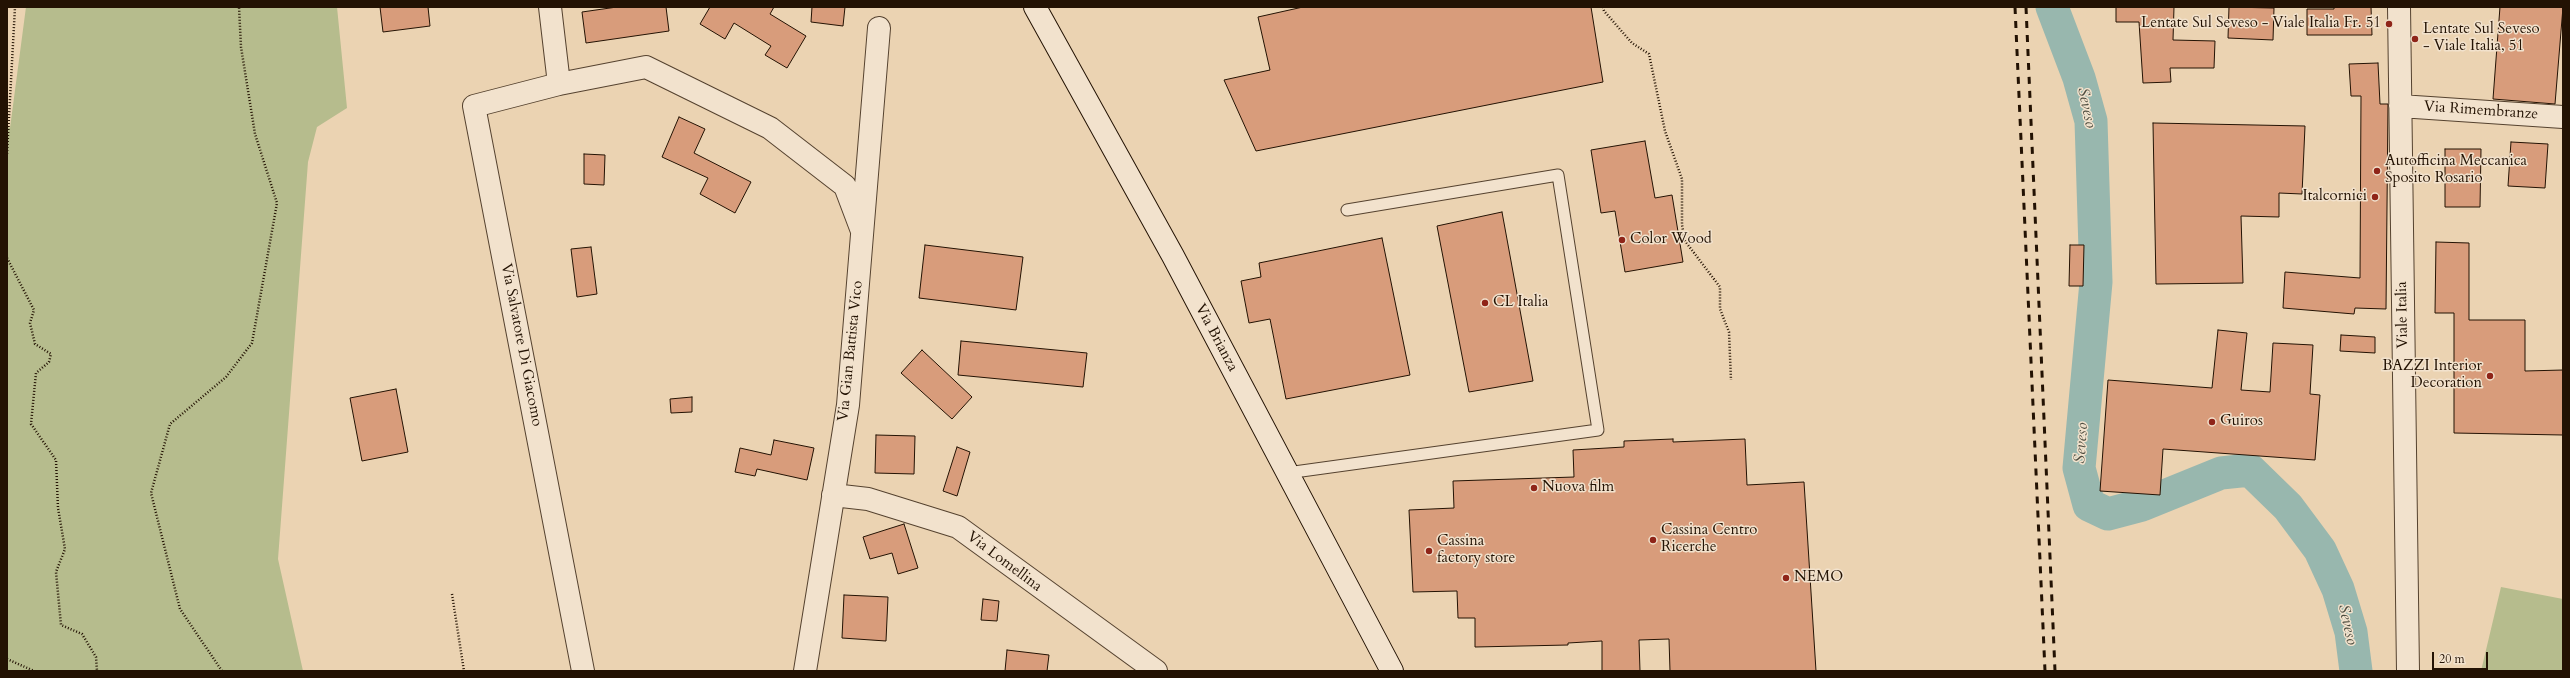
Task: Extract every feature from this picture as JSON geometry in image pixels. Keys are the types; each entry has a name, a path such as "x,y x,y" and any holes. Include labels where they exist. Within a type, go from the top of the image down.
{"street":[{"path":"550,7 559,84"},
{"name":"Via Brianza","path":"1035,7 1173,256 1392,671"},
{"name":"Viale Italia","path":"2399,7 2408,671"},
{"name":"Via Gian Battista Vico","path":"804,671 848,405 880,28"},
{"name":"Via Salvatore Di Giacomo","path":"583,671 474,106 559,84 646,67 770,128 789,142 845,186 862,231"},
{"name":"Via Rimembranze","path":"2400,106 2563,117"},
{"name":"Via Lomellina","path":"833,495 868,499 958,527 1013,570 1156,671"}],"lane":[{"path":"1287,473 1598,430 1558,175 1347,210"}],"path":[{"path":"7,154 10,128 8,114 15,7"},
{"path":"222,671 180,609 151,493 170,424 226,377 252,343 277,203 255,134 241,47 239,7"},
{"path":"1603,7 1604,11 1632,43 1649,54 1665,131 1682,179 1682,225 1685,241 1720,287 1720,309 1729,332 1731,380"},
{"path":"7,258 34,310 30,323 35,344 51,354 49,362 36,373 31,424 56,460 58,508 65,549 56,572 61,625 82,634 96,658 97,671"},
{"path":"452,594 464,671"},
{"path":"7,659 34,671"}],"green space":[{"path":"26,7 337,7 347,108 317,127 308,162 278,559 303,671 7,671 7,127 10,128"},
{"path":"2501,587 2563,599 2563,671 2481,671"}],"building":[{"path":"380,7 428,7 430,26 383,32"},
{"path":"617,7 666,7 669,31 586,43 582,12"},
{"path":"710,7 774,7 770,14 806,36 787,68 765,55 771,46 734,23 725,39 700,24"},
{"path":"812,7 845,7 843,26 811,22"},
{"path":"1303,7 1591,7 1603,82 1256,151 1224,80 1270,70 1258,17"},
{"path":"2116,7 2174,7 2173,40 2215,41 2214,68 2170,68 2171,82 2143,83 2139,22 2116,22"},
{"path":"2229,7 2274,8 2273,40 2228,38"},
{"path":"2334,7 2371,7 2372,35 2307,35 2307,9 2334,9"},
{"path":"2500,7 2563,7 2555,104 2493,99"},
{"path":"2378,63 2380,104 2388,104 2386,309 2355,308 2354,314 2283,308 2285,272 2360,278 2361,96 2351,96 2349,64"},
{"path":"679,117 705,129 694,153 751,182 735,213 700,194 708,178 662,157"},
{"path":"2153,123 2305,126 2302,194 2279,193 2279,217 2241,216 2243,283 2156,284"},
{"path":"1645,141 1655,198 1672,195 1683,262 1625,272 1615,211 1601,213 1591,150"},
{"path":"2511,142 2548,144 2545,188 2508,186"},
{"path":"2445,149 2481,149 2480,207 2445,207"},
{"path":"584,154 605,155 604,185 584,184"},
{"name":"CL Italia","path":"1502,212 1533,381 1469,392 1437,226"},
{"path":"1382,238 1410,375 1286,399 1270,319 1249,323 1241,281 1261,277 1259,263"},
{"name":"BAZZI Interior Decoration","path":"2436,242 2469,243 2469,320 2525,320 2525,371 2563,370 2563,435 2454,433 2454,313 2435,313"},
{"path":"925,245 1023,257 1016,310 919,298"},
{"path":"2070,245 2084,245 2083,286 2069,286"},
{"path":"591,247 597,294 577,297 571,249"},
{"name":"Guiros","path":"2218,330 2247,333 2241,390 2270,392 2273,343 2313,345 2310,394 2320,395 2315,460 2163,449 2160,495 2100,491 2108,380 2212,388"},
{"path":"2341,335 2375,337 2375,353 2340,351"},
{"path":"961,341 1087,353 1083,387 958,375"},
{"path":"922,350 972,397 952,419 901,373"},
{"path":"396,389 408,452 362,461 350,398"},
{"path":"692,397 692,412 671,413 670,399"},
{"path":"876,435 915,436 914,474 875,473"},
{"path":"1673,439 1673,442 1745,439 1747,485 1804,482 1816,671 1670,671 1669,639 1639,640 1640,671 1602,671 1602,641 1568,643 1568,645 1475,647 1475,618 1458,618 1457,591 1413,592 1409,510 1454,508 1453,481 1574,477 1573,450 1624,447 1624,441"},
{"path":"774,440 814,448 807,480 757,469 755,476 735,472 740,448 771,455"},
{"path":"957,447 970,452 957,496 943,491"},
{"path":"904,524 918,568 898,574 892,553 870,559 863,537"},
{"path":"844,595 888,597 886,641 842,638"},
{"path":"983,599 999,601 997,621 981,620"},
{"path":"1007,650 1049,655 1047,671 1005,671"}],"waterway":[{"name":"Seveso","path":"2052,7 2079,78 2091,121 2096,282 2079,468 2089,505 2108,514 2142,505 2221,473 2250,470 2288,507 2320,550 2338,589 2351,632 2356,671"}],"railway":[{"path":"2015,7 2045,671"},
{"path":"2026,7 2055,671"}],"place":[{"name":"Lentate Sul Seveso - Viale Italia Fr. 51","path":"2389,24"},
{"name":"Lentate Sul Seveso - Viale Italia, 51","path":"2415,39"},
{"name":"Autofficina Meccanica Sposito Rosario","path":"2377,171"},
{"name":"Italcornici","path":"2375,197"},
{"name":"Color Wood","path":"1622,240"},
{"name":"CL Italia","path":"1485,303"},
{"name":"BAZZI Interior Decoration","path":"2490,376"},
{"name":"Guiros","path":"2212,422"},
{"name":"Nuova film","path":"1534,488"},
{"name":"Cassina Centro Ricerche","path":"1653,540"},
{"name":"Cassina factory store","path":"1429,551"},
{"name":"NEMO","path":"1786,578"}]}
